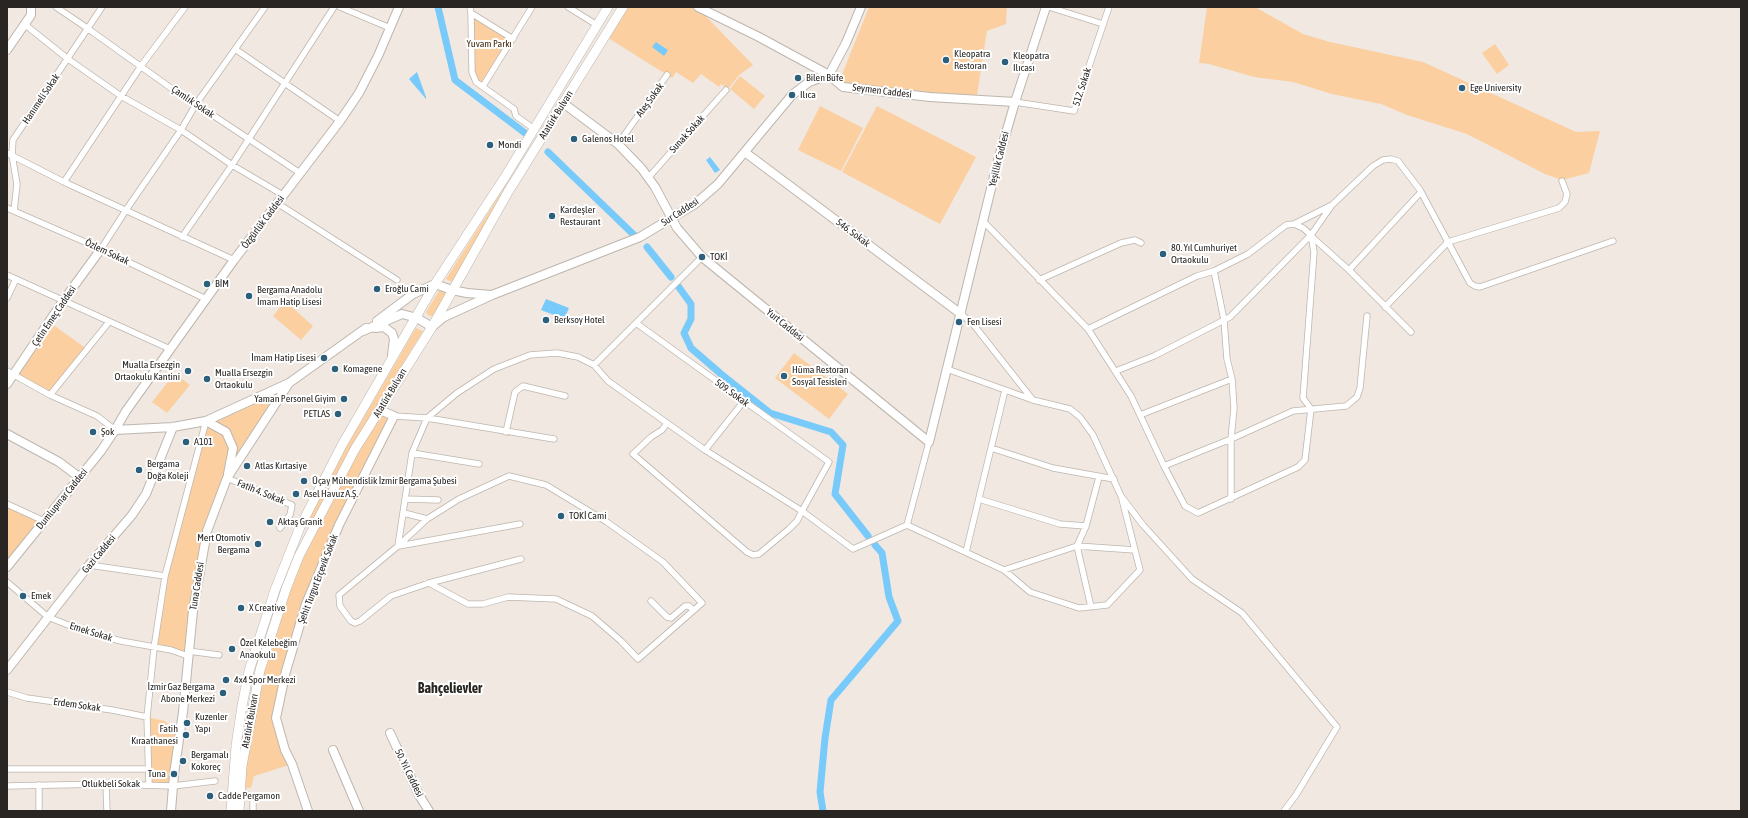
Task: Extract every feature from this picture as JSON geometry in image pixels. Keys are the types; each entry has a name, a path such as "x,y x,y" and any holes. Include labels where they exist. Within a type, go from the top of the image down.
{"main road":[{"path":"7,50 31,15 30,7"},
{"name":"Özgürlük Caddesi","path":"115,430 126,411 234,260 340,121 359,93 378,56 399,7"},
{"name":"Atatürk Bulvarı","path":"231,811 232,781 242,706 249,671 274,590 300,527 342,445 417,318 435,284 505,177 608,7"},
{"name":"Atatürk Bulvarı","path":"239,811 245,751 260,670 286,589 300,556 336,485 356,450 432,327 508,192 623,7"},
{"name":"Seymen Caddesi","path":"698,7 746,30 829,75 843,87 930,97 1015,102"},
{"path":"829,75 846,43 861,7"},
{"name":"Yeşillik Caddesi","path":"961,314 997,164 1015,102 1046,7"},
{"name":"Sur Caddesi","path":"432,327 450,314 492,295 640,237 695,204 718,184 746,153 792,95 809,82 829,75"},
{"name":"Yurt Caddesi","path":"563,103 618,144 649,177 677,228 702,257 929,442"},
{"name":"546. Sokak","path":"746,153 961,314"},
{"name":"Çetin Emeç Caddesi","path":"7,384 10,373 101,248"},
{"name":"Sur Caddesi","path":"435,284 452,290 492,295"},
{"name":"Tuna Caddesi","path":"115,430 173,427 206,421 289,383 413,294 435,284"},
{"name":"Tuna Caddesi","path":"363,331 402,314 417,318 432,327"},
{"path":"929,442 961,314"},
{"path":"363,331 384,327 389,329 394,339 394,348 389,364"},
{"name":"Tuna Caddesi","path":"171,811 193,612 207,531 227,478 289,383"},
{"path":"380,410 394,416"},
{"name":"Şehit Turgut Erçevik Sokak","path":"308,811 292,764 285,750 276,718 288,664 306,604 339,525 394,416"},
{"path":"206,421 226,432 233,448 227,478"},
{"name":"Gazi Caddesi","path":"7,670 89,565 132,515 146,494 173,427"},
{"name":"Dumlupınar Caddesi","path":"7,568 101,451 115,430"},
{"path":"7,434 58,462 79,477"},
{"name":"50. Yıl Caddesi","path":"390,733 419,795 429,811"},
{"path":"333,750 359,811"}],"street":[{"name":"Çamlık Sokak","path":"56,7 189,101 196,104 300,173"},
{"name":"Hanımeli Sokak","path":"14,211 17,184 10,154 13,140 102,7"},
{"path":"64,182 141,66 185,7"},
{"path":"101,248 181,130 196,104 265,7"},
{"path":"182,237 232,165 334,7"},
{"path":"340,7 390,28"},
{"path":"483,86 532,7"},
{"path":"568,7 597,25"},
{"path":"1049,7 1103,24"},
{"name":"512. Sokak","path":"1015,102 1074,111 1109,7"},
{"path":"471,10 513,39"},
{"path":"471,10 472,72 476,82 514,108 516,116 534,129"},
{"path":"26,23 28,27 68,59 122,96 181,130 232,165 283,195"},
{"path":"235,49 340,121"},
{"name":"Ateş Sokak","path":"618,144 667,75"},
{"name":"Sunak Sokak","path":"649,177 726,90"},
{"path":"10,154 64,182 234,260"},
{"path":"1116,370 1154,356 1230,317 1311,236 1332,205 1373,166 1383,160 1391,159 1398,161 1421,192 1470,283 1480,287 1613,241"},
{"path":"1385,306 1448,242 1559,208 1565,202 1567,194 1562,181"},
{"path":"1349,270 1421,192"},
{"path":"277,203 397,280"},
{"path":"1088,329 1197,276 1214,271 1248,254 1286,225 1294,224 1332,205"},
{"name":"Özlem Sokak","path":"7,208 101,248 206,299"},
{"path":"984,222 1088,329 1116,370 1131,396 1164,466 1185,506 1198,513 1298,467 1305,460 1311,409 1303,398 1314,252 1311,236"},
{"path":"1294,224 1303,228 1349,270 1411,332"},
{"path":"1039,280 1121,243 1135,240 1141,243"},
{"path":"594,365 702,257"},
{"path":"1214,271 1224,320 1227,360 1232,379 1234,408 1231,499"},
{"path":"7,275 170,349"},
{"path":"7,298 16,279"},
{"path":"961,314 973,324 1033,400"},
{"path":"1164,466 1232,439 1293,411 1346,406 1357,397 1360,388 1367,316"},
{"path":"50,395 109,322"},
{"name":"509. Sokak","path":"636,323 829,462 802,512"},
{"path":"398,546 412,453 426,418 476,379 494,369 530,355 557,353 578,358 594,365 608,381 705,450 802,512 853,549 907,525 1004,570 1030,592 1079,608 1107,605 1140,570 1121,496 1093,435 1080,417 1070,409 1033,400 947,369"},
{"path":"10,373 50,395 97,416 115,430"},
{"path":"1140,415 1232,379"},
{"path":"506,432 515,392 523,386 565,396"},
{"path":"966,552 1005,390"},
{"path":"705,450 744,401"},
{"path":"394,416 426,418 554,439"},
{"path":"149,785 147,717 154,648 165,576 206,421"},
{"path":"667,423 633,454 747,552 759,554 789,529 802,512"},
{"path":"907,525 929,442"},
{"path":"991,448 1053,468 1114,479"},
{"path":"412,453 479,464"},
{"path":"429,583 468,604 483,604 508,597 556,599 592,616 621,641 638,659 702,603 663,562 607,522 546,485 509,476 459,499 427,519 398,546 338,595 340,606 351,621 355,623 360,621 391,596 429,583 521,559"},
{"path":"1091,607 1077,546 1086,526 1099,476"},
{"name":"Fatih 4. Sokak","path":"227,478 292,505 290,515 280,528"},
{"path":"1121,496 1143,525 1192,579 1242,613 1337,727 1296,795 1284,811"},
{"path":"406,499 438,500"},
{"path":"979,499 1060,524 1086,526"},
{"path":"7,504 44,521"},
{"path":"404,513 427,519"},
{"path":"398,546 520,524"},
{"path":"1004,570 1077,546 1135,550"},
{"path":"89,565 165,576"},
{"name":"Emek Sokak","path":"7,582 48,617 83,630 154,648 188,653 220,655"},
{"path":"651,601 667,617 671,618 685,606 689,606 693,610"},
{"name":"Erdem Sokak","path":"7,692 27,698 112,710 147,717"},
{"path":"7,769 149,768"},
{"name":"Otlukbeli Sokak","path":"7,786 106,784 173,786 215,781"},
{"path":"106,784 106,811"},
{"path":"39,785 39,811"},
{"path":"241,790 253,799 253,811"}],"green space":[{"path":"623,7 697,7 753,65 739,75 728,89 721,84 719,87 701,74 693,83 676,72 672,78 605,36"},
{"path":"869,7 1007,7 1006,24 987,31 977,95 928,93 843,82 841,77"},
{"path":"1207,7 1255,7 1303,34 1330,42 1423,62 1576,132 1600,131 1589,173 1562,180 1545,174 1467,134 1407,115 1381,104 1332,94 1293,82 1254,77 1209,64 1199,63"},
{"name":"Yuvam Parkı","path":"471,13 513,39 483,86 476,82 472,72"},
{"path":"1495,44 1509,65 1497,74 1482,53"},
{"path":"740,76 765,96 754,109 730,89"},
{"path":"820,106 863,128 841,171 798,150"},
{"path":"877,106 976,157 940,224 842,172"},
{"path":"506,185 509,186 453,283 446,279"},
{"path":"439,291 445,293 446,297 433,316 429,316 426,312"},
{"path":"285,301 313,326 301,340 273,316"},
{"path":"49,322 87,349 50,395 13,374"},
{"path":"416,328 423,331 357,437 313,519 309,518 346,448"},
{"path":"794,353 848,394 829,419 775,378"},
{"path":"175,373 190,385 167,413 152,402"},
{"path":"289,383 227,478 207,531 188,656 154,648 165,576 206,421"},
{"path":"380,410 394,416 306,604 276,718 292,764 254,776 251,788 241,787 251,716 286,589"},
{"path":"7,504 44,521 7,567"},
{"path":"147,717 165,721 179,738 173,786 149,785"}],"water":[{"path":"656,42 668,50 664,56 652,47"},
{"path":"417,72 426,97 426,99 409,79"},
{"path":"710,157 720,170 715,173 706,160"},
{"path":"546,299 569,308 564,319 541,310"}],"waterway":[{"path":"438,7 455,80 525,133"},
{"path":"548,152 634,235"},
{"path":"647,247 671,277"},
{"path":"678,286 691,304 691,319 684,333 691,348 770,413 831,432 843,445 835,494 868,536"},
{"path":"823,811 820,792 825,738 831,700 898,621 889,597 882,553 875,545"}],"place":[{"name":"Kleopatra Restoran","path":"946,60"},
{"name":"Kleopatra Ilıcası","path":"1005,62"},
{"name":"Bilen Büfe","path":"798,78"},
{"name":"Ege University","path":"1462,88"},
{"name":"Ilıca","path":"792,95"},
{"name":"Galenos Hotel","path":"574,139"},
{"name":"Mondi","path":"490,145"},
{"name":"Kardeşler Restaurant","path":"552,216"},
{"name":"80. Yıl Cumhuriyet Ortaokulu","path":"1163,254"},
{"name":"TOKİ","path":"702,257"},
{"name":"BİM","path":"207,284"},
{"name":"Eroğlu Cami","path":"377,289"},
{"name":"Bergama Anadolu İmam Hatip Lisesi","path":"249,296"},
{"name":"Berksoy Hotel","path":"546,320"},
{"name":"Fen Lisesi","path":"959,322"},
{"name":"İmam Hatip Lisesi","path":"324,358"},
{"name":"Komagene","path":"335,369"},
{"name":"Mualla Ersezgin Ortaokulu Kantini","path":"188,371"},
{"name":"Hüma Restoran Sosyal Tesisleri","path":"784,376"},
{"name":"Mualla Ersezgin Ortaokulu","path":"207,379"},
{"name":"Yaman Personel Giyim","path":"344,399"},
{"name":"PETLAS","path":"338,414"},
{"name":"Şok","path":"93,432"},
{"name":"A101","path":"186,442"},
{"name":"Atlas Kırtasiye","path":"247,466"},
{"name":"Bergama Doğa Koleji","path":"139,470"},
{"name":"Üçay Mühendislik İzmir Bergama Şubesi","path":"304,481"},
{"name":"Asel Havuz A.Ş.","path":"296,494"},
{"name":"TOKİ Cami","path":"561,516"},
{"name":"Aktaş Granit","path":"270,522"},
{"name":"Mert Otomotiv Bergama","path":"258,544"},
{"name":"Emek","path":"23,596"},
{"name":"X Creative","path":"241,608"},
{"name":"Özel Kelebeğim Anaokulu","path":"232,649"},
{"name":"4x4 Spor Merkezi","path":"226,680"},
{"name":"İzmir Gaz Bergama Abone Merkezi","path":"223,693"},
{"name":"Kuzenler Yapı","path":"187,723"},
{"name":"Fatih Kıraathanesi","path":"186,735"},
{"name":"Bergamalı Kokoreç","path":"183,761"},
{"name":"Tuna","path":"174,774"},
{"name":"Cadde Pergamon","path":"210,796"}],"district":[{"name":"Bahçelievler","path":"450,689"}]}
